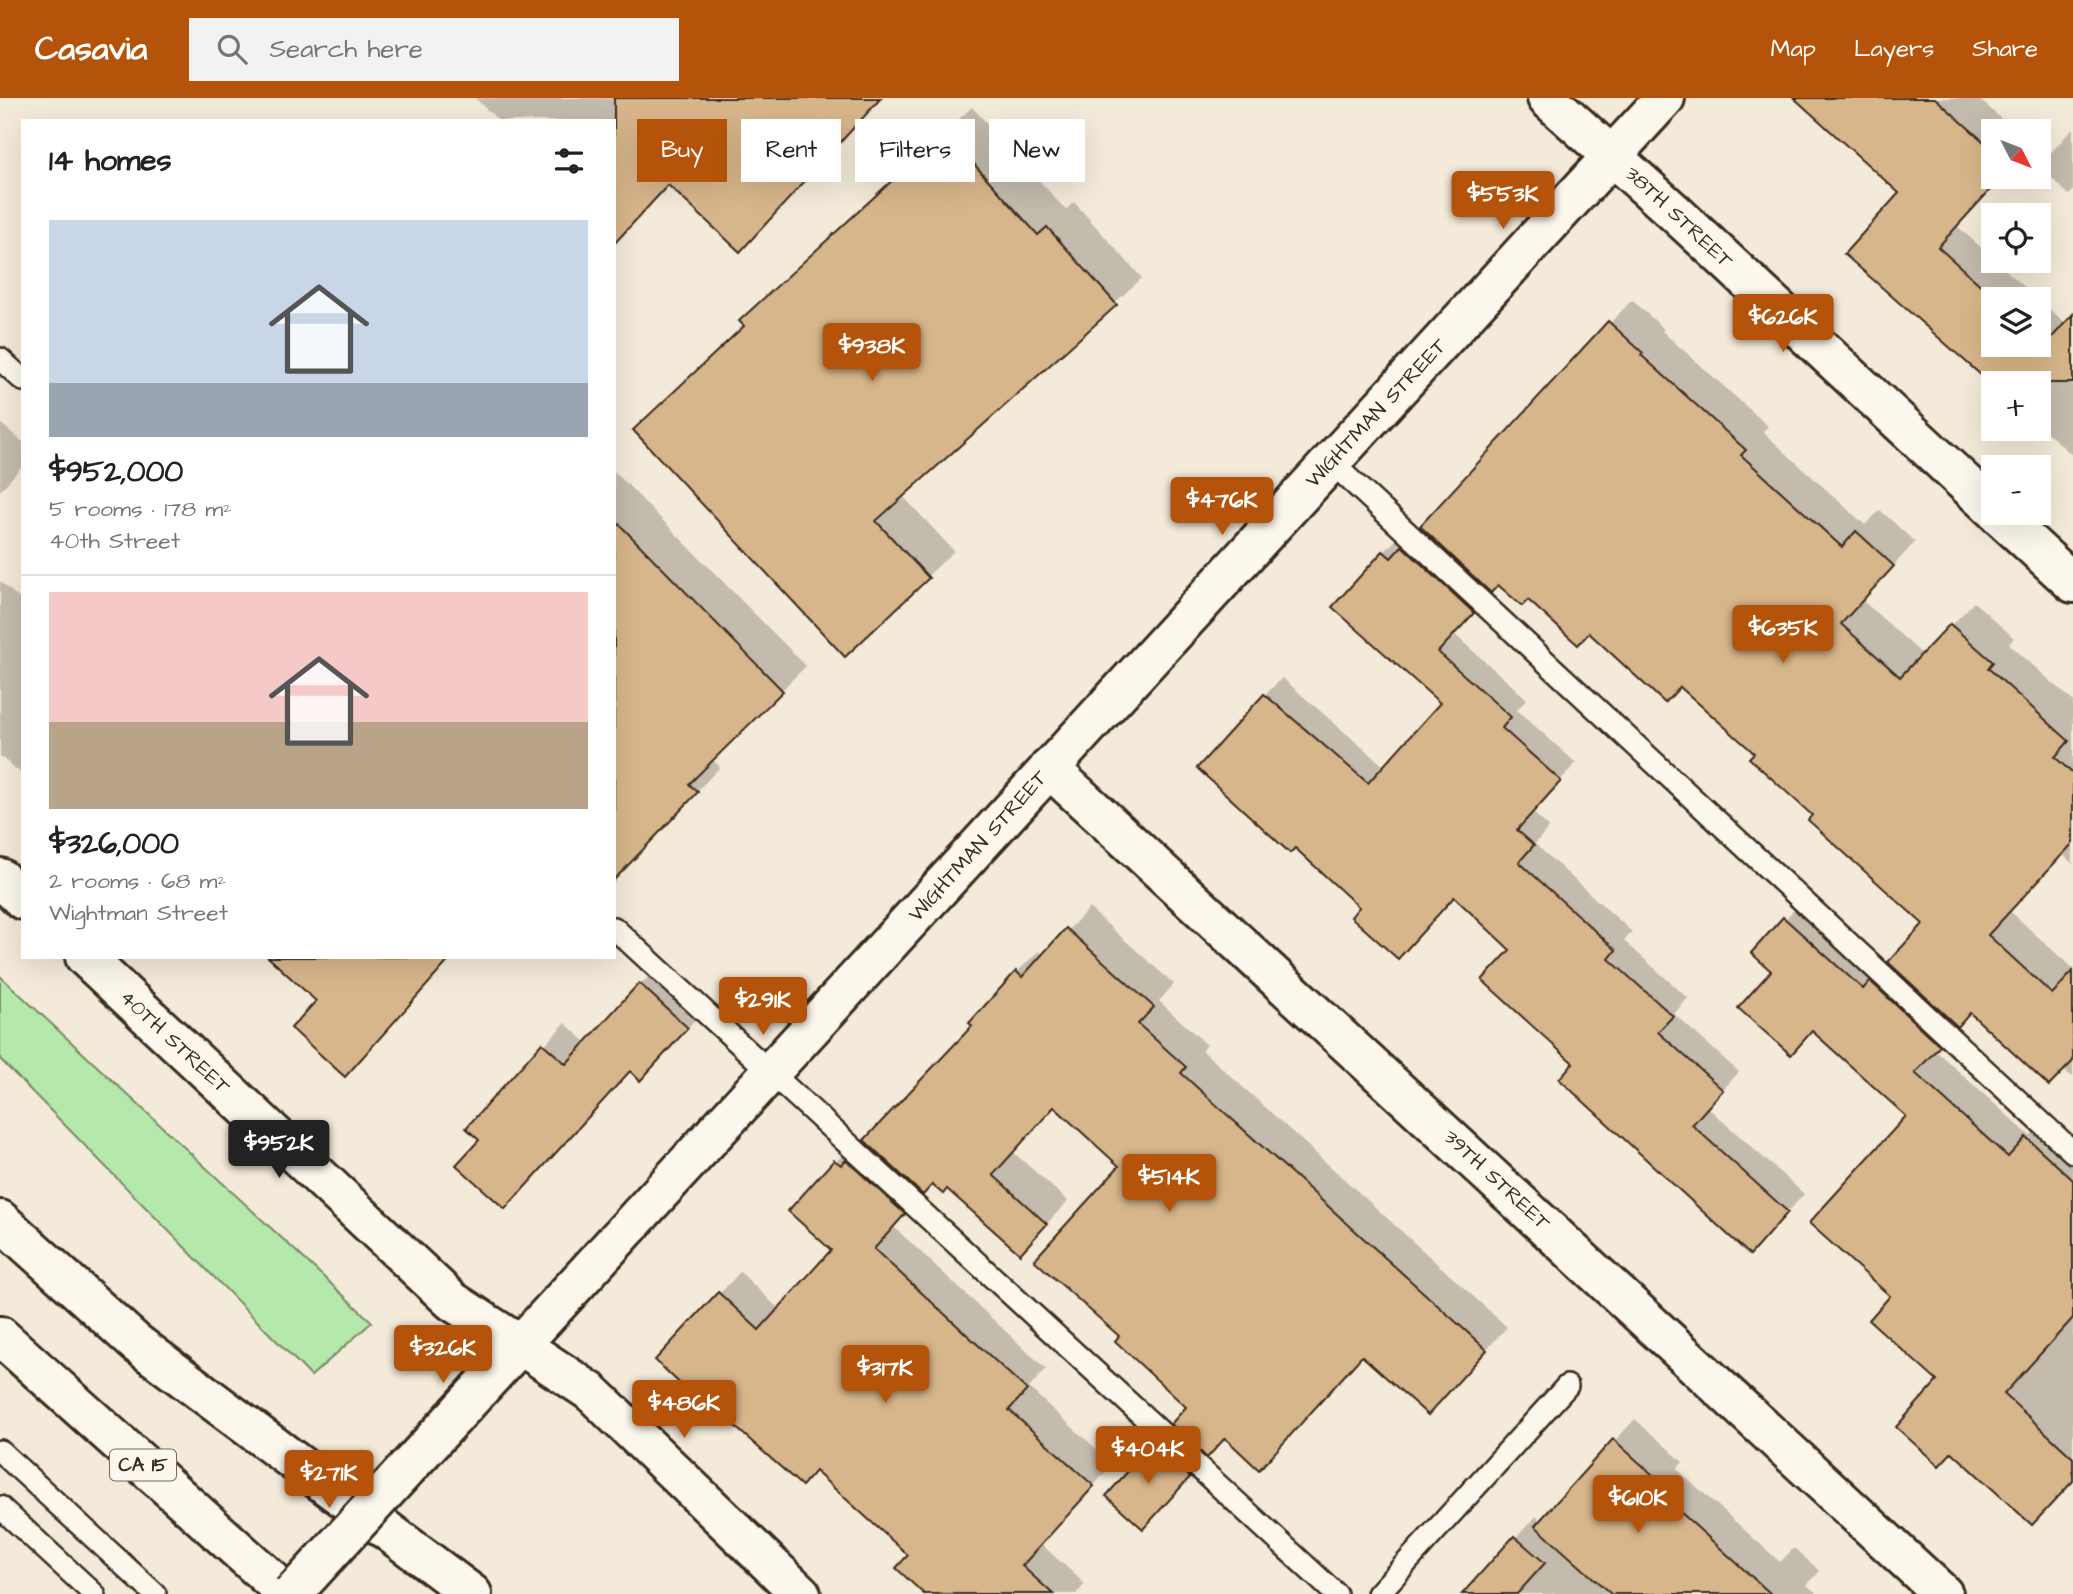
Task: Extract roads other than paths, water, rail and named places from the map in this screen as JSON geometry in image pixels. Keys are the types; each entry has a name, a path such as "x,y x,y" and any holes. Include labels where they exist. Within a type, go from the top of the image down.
{"main road":[{"name":"38TH STREET","path":"1547,98 1981,498"},
{"name":"WIGHTMAN STREET","path":"292,1594 1665,98"},
{"name":"38TH STREET","path":"2010,525 2073,583"},
{"name":"39TH STREET","path":"1049,768 1943,1594"},
{"path":"0,878 21,898"},
{"name":"40TH STREET","path":"87,959 452,1301 591,1392 801,1594"},
{"path":"0,1220 136,1343 472,1594"},
{"name":"CA 15","path":"0,1336 286,1594"}],"lane":[{"path":"0,359 21,378"},
{"path":"1331,462 2073,1152"},
{"path":"616,930 1336,1594"},
{"path":"1378,1594 1567,1387"},
{"path":"0,1451 155,1594"},
{"path":"0,1507 94,1594"}]}
